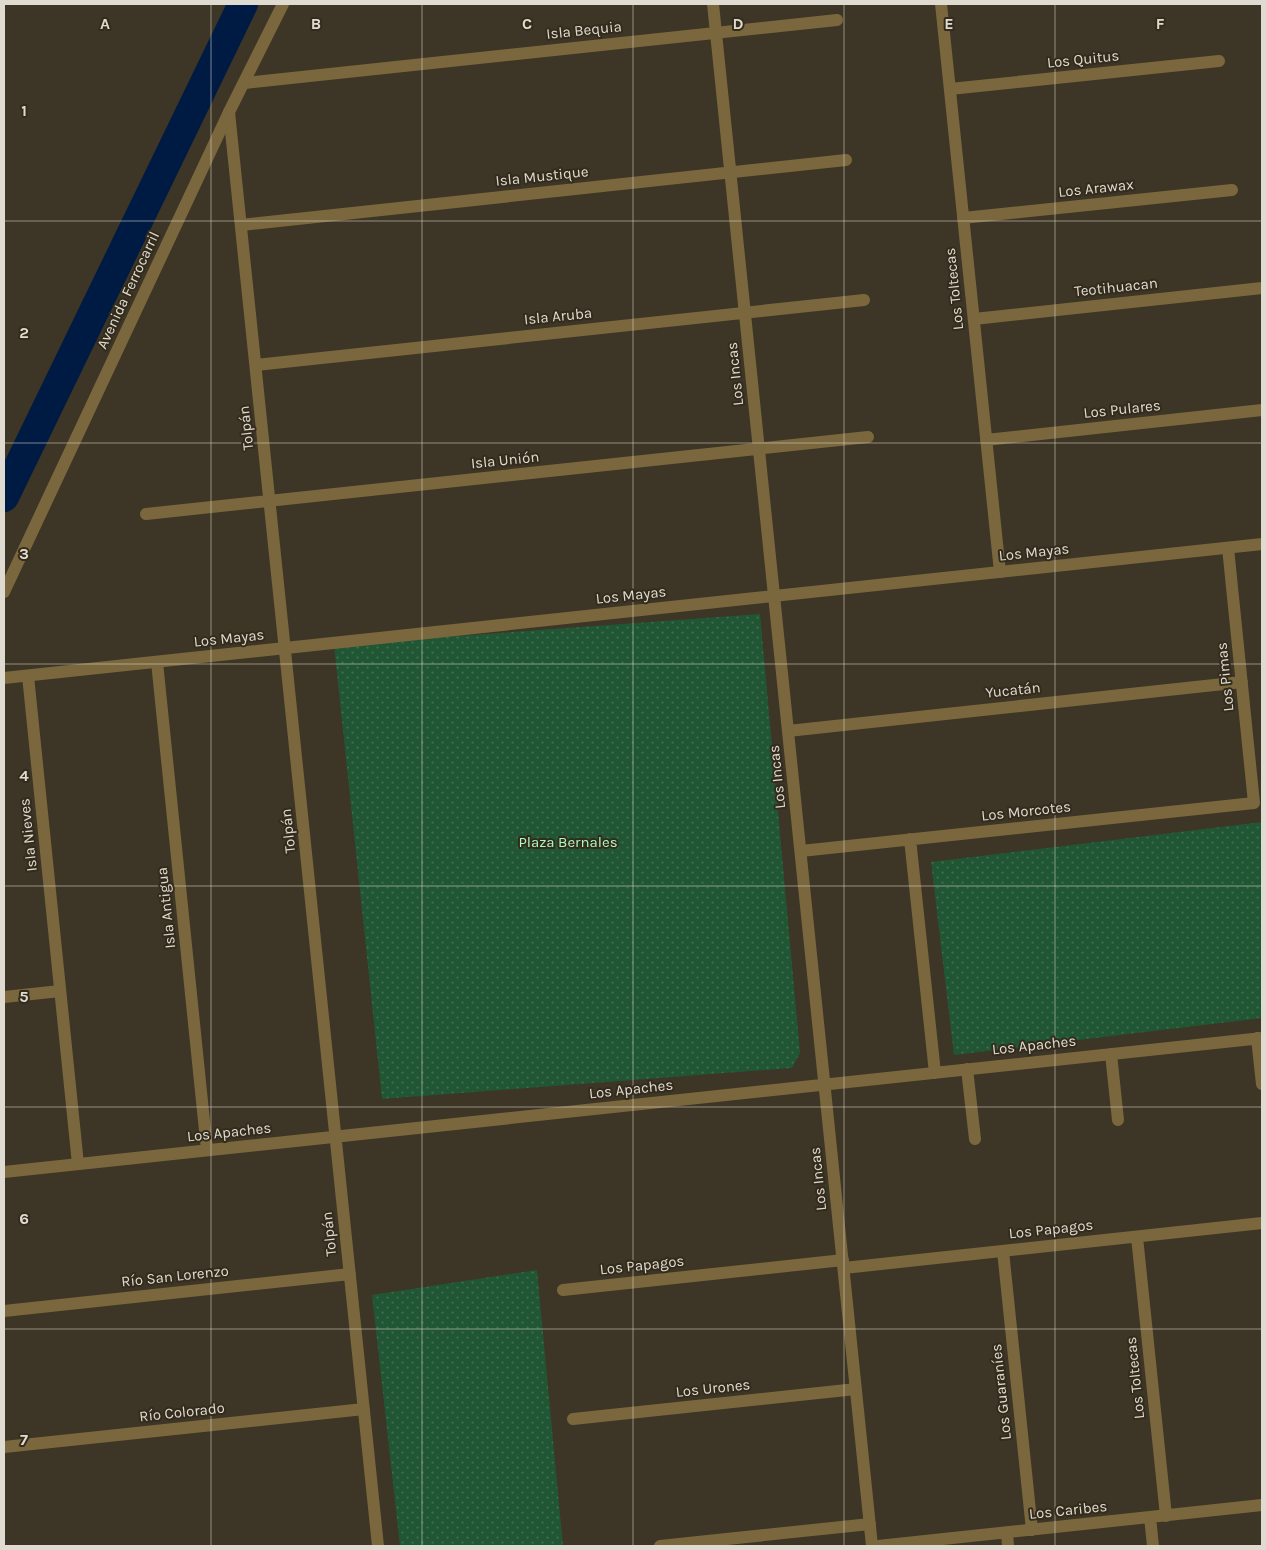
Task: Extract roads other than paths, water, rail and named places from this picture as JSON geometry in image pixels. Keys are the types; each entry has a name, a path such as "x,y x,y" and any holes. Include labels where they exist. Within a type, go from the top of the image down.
{"street":[{"name":"Avenida Ferrocarril","path":"4,592 230,112 283,4"},
{"name":"Los Incas","path":"713,4 872,1546"},
{"name":"Los Toltecas","path":"941,4 1000,572"},
{"name":"Isla Bequia","path":"245,83 837,20"},
{"name":"Los Quitus","path":"950,89 1219,61"},
{"name":"Tolpán","path":"230,112 378,1546"},
{"name":"Isla Mustique","path":"242,224 846,160"},
{"name":"Los Arawax","path":"963,218 1232,190"},
{"name":"Teotihuacan","path":"974,319 1262,288"},
{"name":"Isla Aruba","path":"256,365 864,300"},
{"name":"Los Pulares","path":"986,440 1262,410"},
{"name":"Isla Unión","path":"146,514 868,437"},
{"name":"Los Mayas","path":"4,678 1262,544"},
{"name":"Los Pimas","path":"1228,548 1254,802"},
{"name":"Isla Antigua","path":"157,662 208,1150"},
{"name":"Isla Nieves","path":"28,676 78,1164"},
{"name":"Yucatán","path":"788,731 1242,682"},
{"name":"Los Morcotes","path":"800,851 1254,802"},
{"path":"910,839 935,1072"},
{"path":"4,997 60,991"},
{"name":"Los Apaches","path":"4,1172 1260,1038"},
{"path":"1260,1038 1262,1084"},
{"path":"1111,1054 1118,1120"},
{"path":"967,1069 974,1139"},
{"name":"Los Papagos","path":"563,1290 1003,1251 1262,1223"},
{"name":"Los Toltecas","path":"1137,1236 1166,1516"},
{"name":"Los Guaraníes","path":"1003,1251 1032,1530"},
{"name":"Río San Lorenzo","path":"4,1311 350,1274"},
{"name":"Los Urones","path":"573,1419 856,1389"},
{"name":"Río Colorado","path":"4,1447 364,1409"},
{"name":"Los Caribes","path":"878,1546 1262,1505"},
{"path":"1150,1517 1153,1546"},
{"path":"660,1546 870,1524"},
{"path":"1007,1533 1008,1546"}],"waterway":[{"path":"4,497 243,4"}],"park label":[{"name":"Plaza Bernales","path":"568,842"}]}
